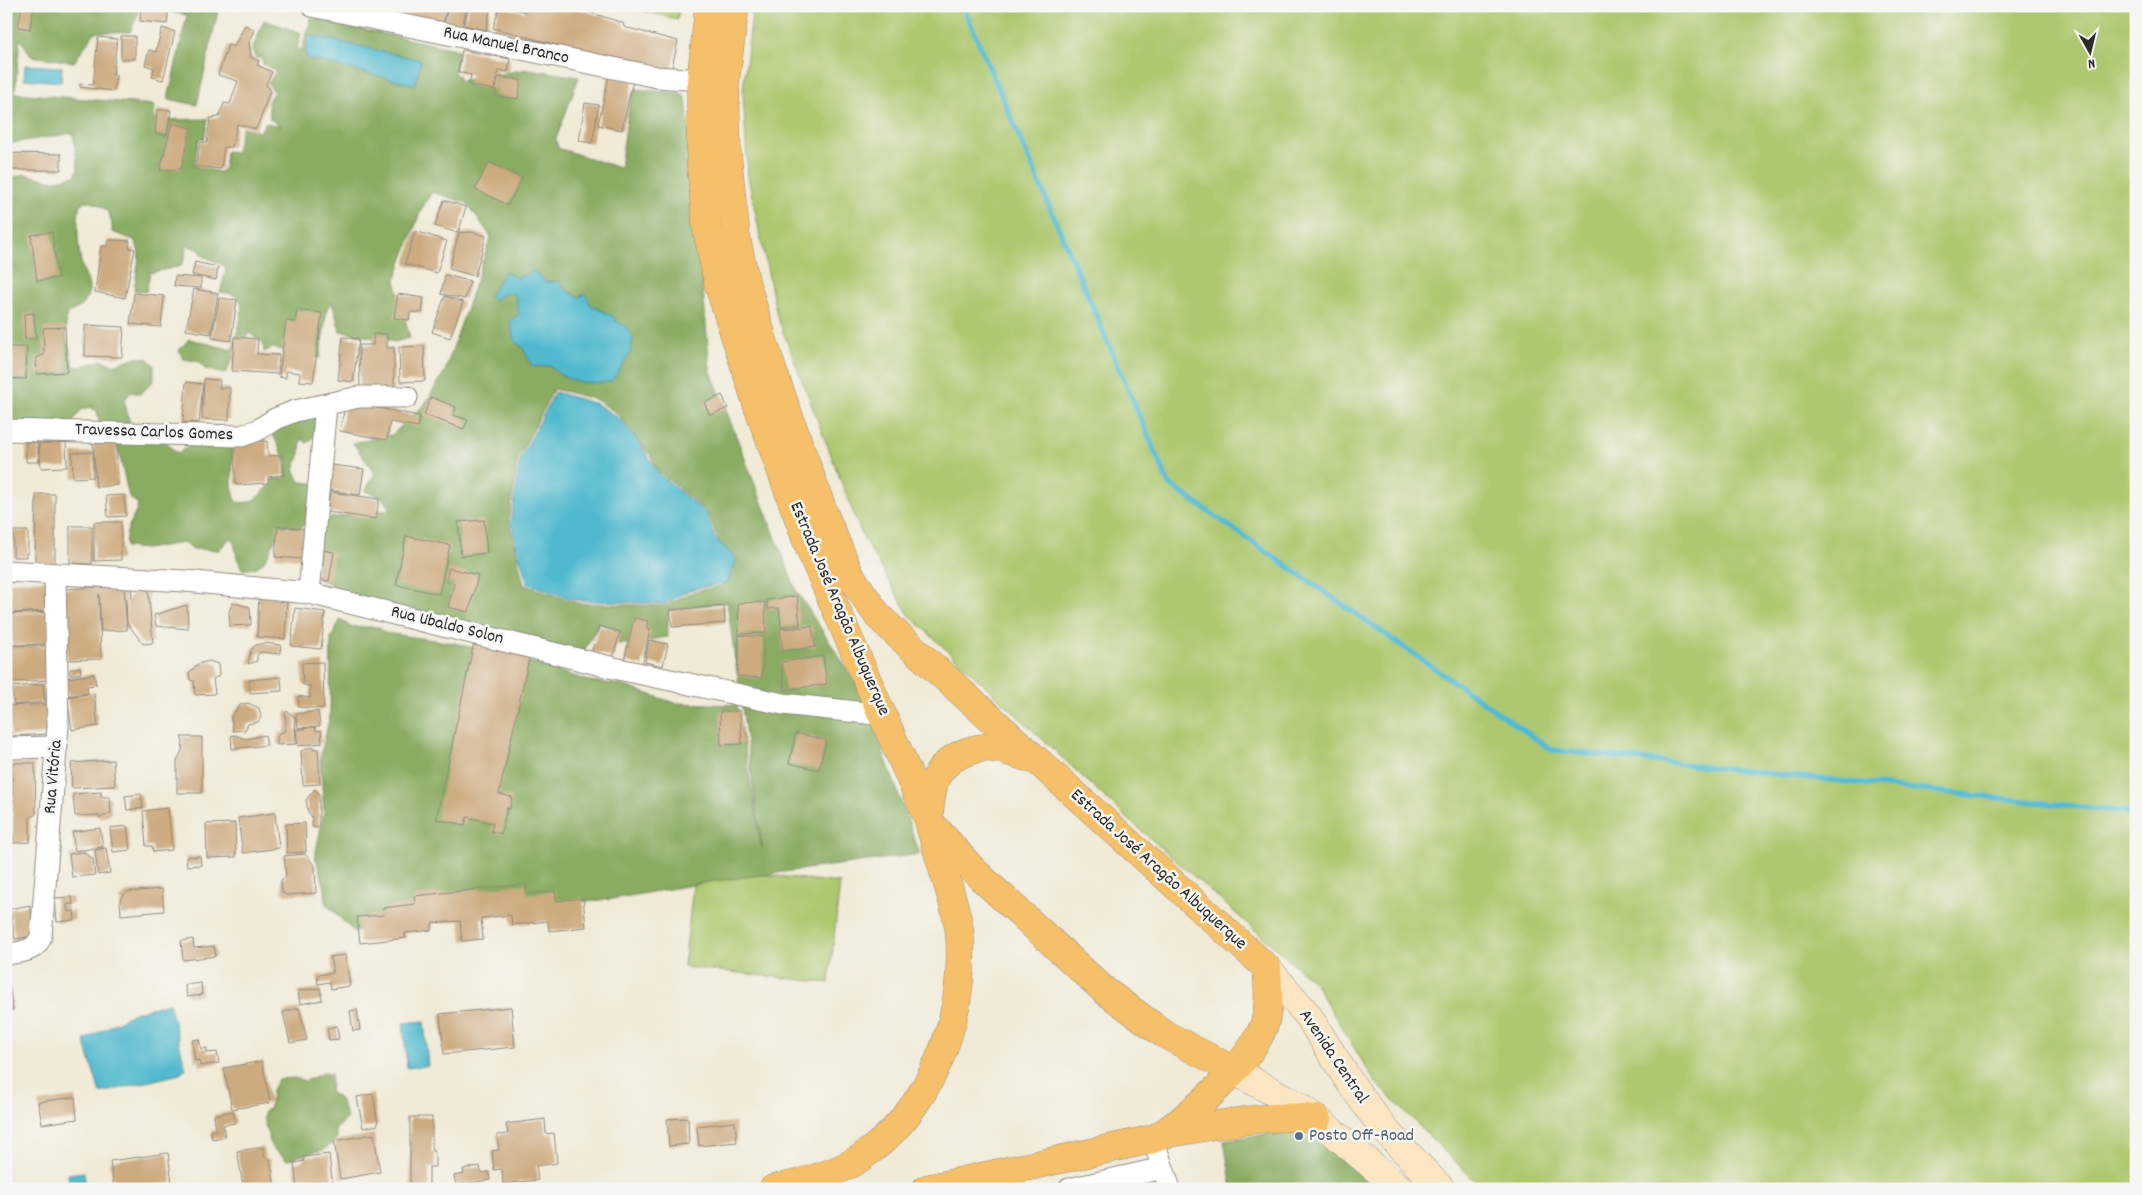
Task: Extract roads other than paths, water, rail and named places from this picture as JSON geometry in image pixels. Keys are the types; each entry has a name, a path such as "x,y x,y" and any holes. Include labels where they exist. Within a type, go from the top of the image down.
{"main road":[{"name":"Estrada José Aragão Albuquerque","path":"709,6 701,80 701,166 707,231 722,295 758,408 810,550 929,821 973,870 1105,992 1164,1034 1233,1070"},
{"name":"Estrada José Aragão Albuquerque","path":"735,6 725,82 727,154 736,237 746,284 761,332 824,514 850,575 878,616 1266,968"},
{"path":"773,1189 826,1175 858,1159 882,1141 914,1107 935,1072 957,1003 960,937 929,821 936,777 942,767 956,757 970,751 989,748 1036,760"},
{"path":"1158,1136 1214,1093 1246,1055 1265,1023 1269,1006 1266,968"},
{"name":"Avenida Central","path":"1266,968 1307,1014 1359,1097 1383,1128 1441,1189"},
{"path":"1233,1070 1293,1103 1317,1119 1400,1189"},
{"path":"926,1189 1158,1136 1271,1118 1293,1116 1317,1119"}],"street":[{"name":"Rua Manuel Branco","path":"312,6 657,77 701,80"},
{"name":"Travessa Carlos Gomes","path":"6,430 241,436 258,430 295,410 359,397 407,398"},
{"path":"309,593 326,405"},
{"name":"Rua Ubaldo Solon","path":"6,571 184,581 309,593 614,668 783,704 884,715"},
{"name":"Rua Vitória","path":"6,954 32,949 39,944 41,936 57,747 55,574"},
{"path":"6,748 57,747"},
{"path":"1158,1136 1163,1168 1170,1189"},
{"path":"1068,1189 1163,1168"}],"water":[{"path":"309,35 421,60 415,85 308,59 305,55"},
{"path":"25,65 62,67 61,82 24,79"},
{"path":"505,271 517,278 534,271 546,282 559,281 563,288 578,297 586,294 591,305 614,317 616,321 626,326 633,338 630,354 612,381 596,383 579,382 563,376 550,366 533,367 522,347 514,341 510,321 519,314 515,294 503,294 495,301 489,297"},
{"path":"555,392 597,404 620,419 641,445 659,474 707,514 715,538 737,559 728,582 690,590 665,604 573,600 528,584 511,522 520,460"},
{"path":"169,1003 186,1069 180,1074 100,1093 84,1040 136,1012"},
{"path":"424,1021 428,1066 407,1068 403,1023"},
{"path":"84,1172 86,1189 70,1189 68,1174"}],"waterway":[{"path":"963,6 1169,484 1552,750 2136,813"}],"place":[{"name":"Posto Off-Road","path":"1299,1136"}]}
